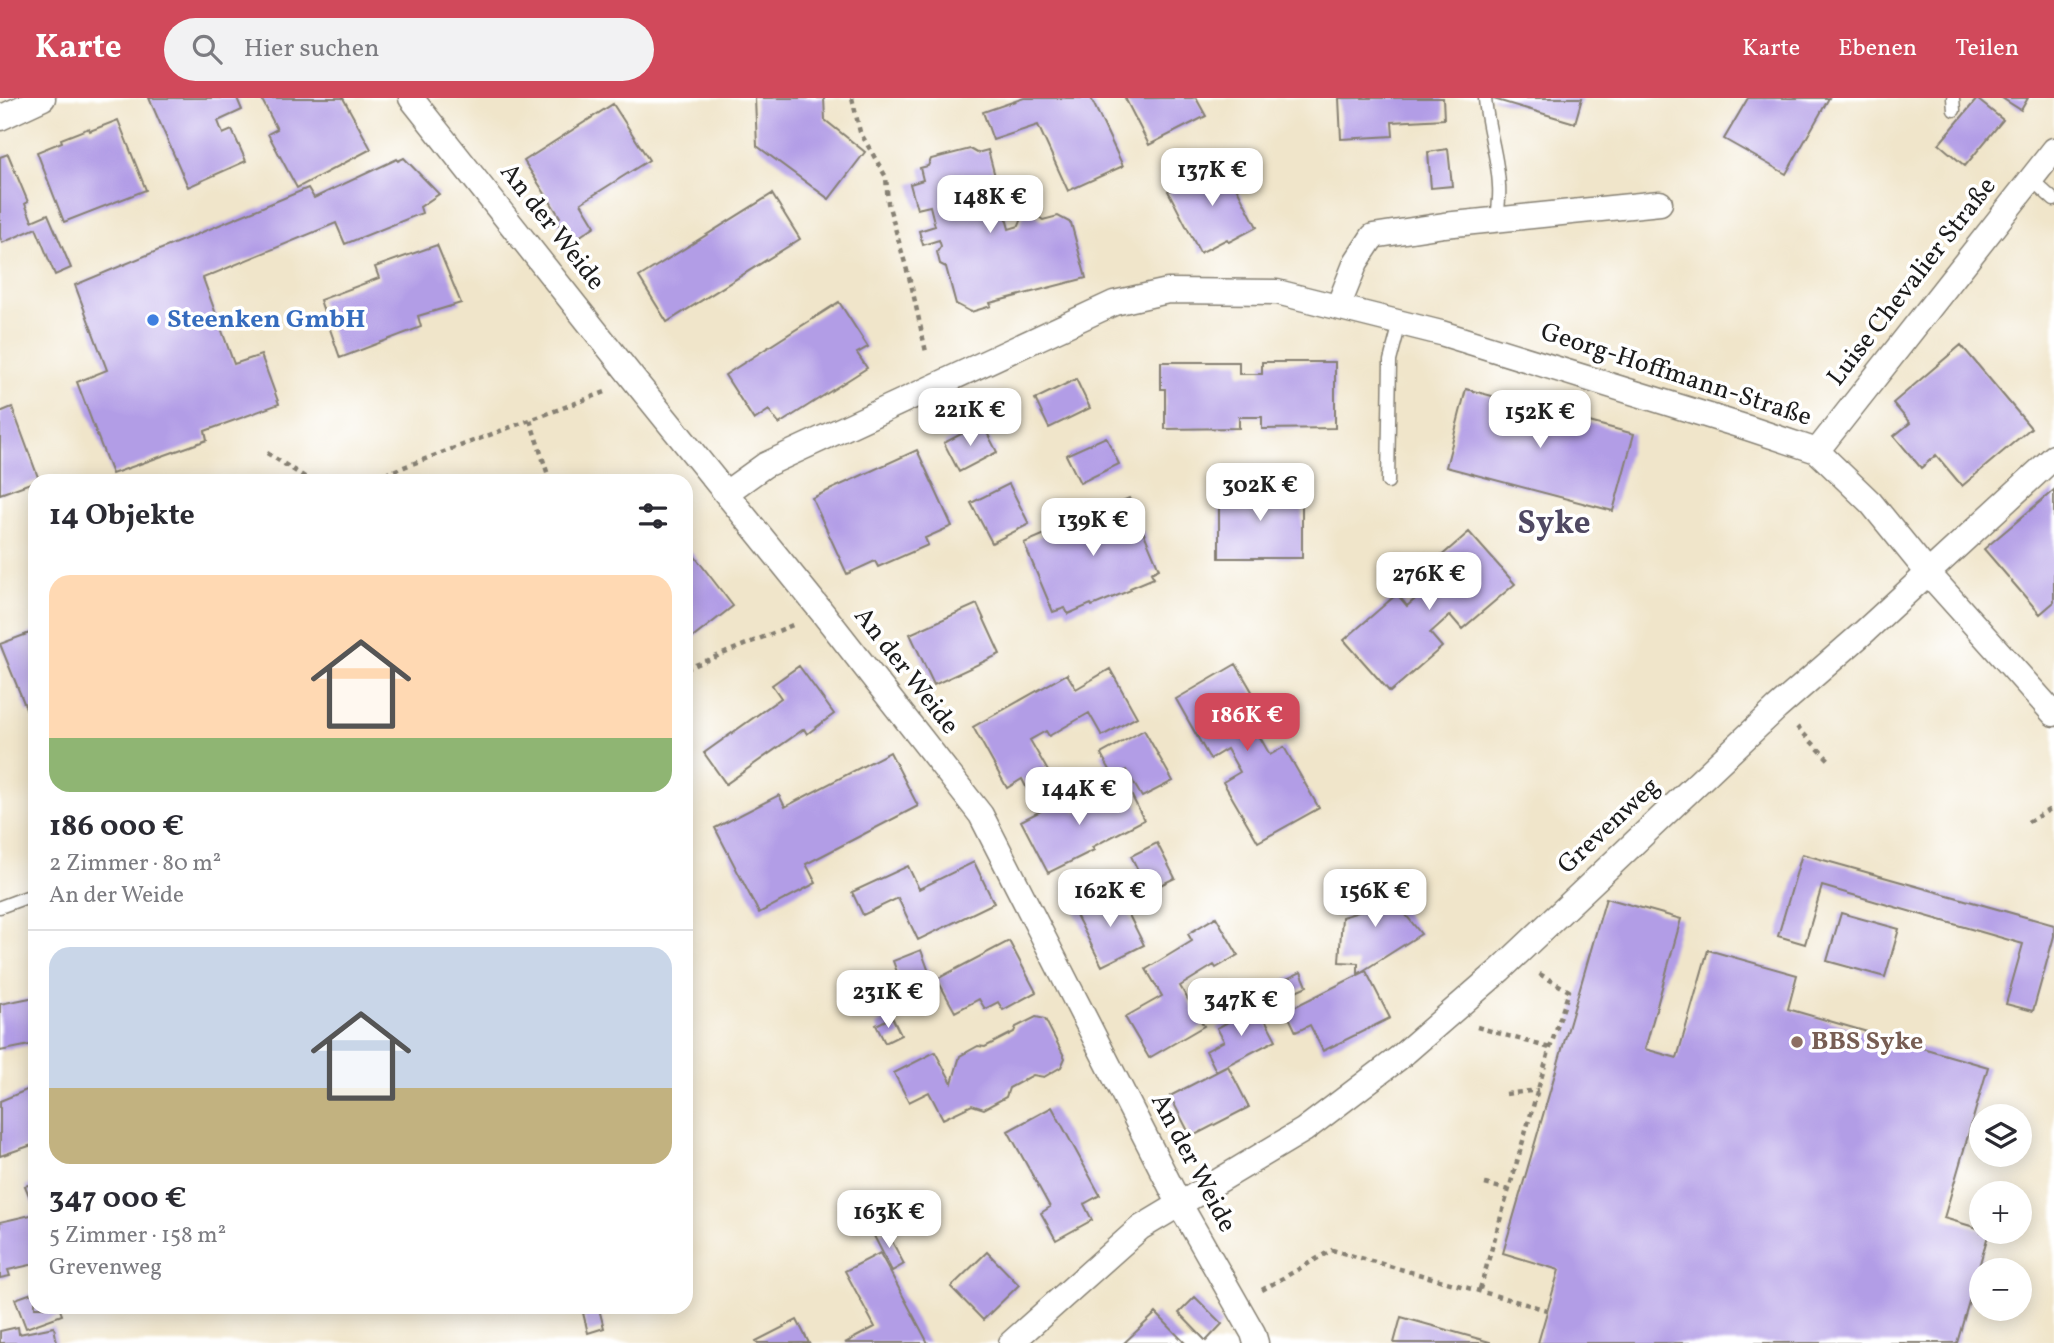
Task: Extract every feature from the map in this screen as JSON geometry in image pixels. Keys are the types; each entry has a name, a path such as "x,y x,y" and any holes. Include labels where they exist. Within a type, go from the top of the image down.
{"street":[{"path":"0,118 43,98"},
{"name":"An der Weide","path":"411,98 981,815 1179,1203 1253,1332 1256,1343"},
{"name":"Luise Chevalier Straße","path":"1817,451 2054,150"},
{"path":"1338,307 1356,262 1373,236 1444,225 1660,203"},
{"name":"Georg-Hoffmann-Straße","path":"726,493 765,465 1114,303 1168,291 1277,292 1454,337 1817,451 1871,503 1928,573 2054,714"},
{"name":"Grevenweg","path":"1011,1343 1140,1228 1304,1130 1400,1057 1500,970 1777,708 2054,457"}],"lane":[{"path":"1485,98 1486,117 1500,188 1497,220"},
{"path":"2031,179 2054,200"},
{"path":"1388,482 1390,361 1400,323"},
{"path":"0,907 28,897"}],"path":[{"path":"852,98 860,132 886,177 888,203 912,288 926,352"},
{"path":"385,474 635,381"},
{"path":"530,420 548,474"},
{"path":"267,453 300,474"},
{"path":"693,666 822,612"},
{"path":"1777,708 1830,761"},
{"path":"2028,822 2054,807"},
{"path":"1480,1289 1569,990"},
{"path":"1445,1017 1550,1048"},
{"path":"1506,1094 1538,1090"},
{"path":"1485,1184 1508,1190"},
{"path":"1237,1304 1332,1250 1480,1289 1547,1310"}],"building":[{"path":"149,98 237,98 242,110 218,121 223,134 232,130 246,161 188,187"},
{"path":"261,98 343,98 371,149 297,188 268,134 277,129"},
{"path":"755,98 824,98 825,120 865,152 829,199 757,146"},
{"path":"1024,98 1091,98 1123,166 1068,191 1038,125 993,140 983,112"},
{"path":"1125,98 1196,98 1206,116 1149,145"},
{"path":"1339,98 1443,98 1444,119 1392,122 1393,136 1341,139"},
{"path":"1490,98 1582,98 1575,123"},
{"path":"1748,98 1829,98 1786,174 1724,139"},
{"path":"2002,98 2028,98 2021,110"},
{"path":"1977,99 2003,120 1965,166 1939,144"},
{"path":"613,104 649,160 581,203 595,226 570,243 556,220 560,217 524,161"},
{"path":"118,120 146,190 64,222 37,152 62,142 61,139"},
{"path":"970,149 977,153 988,150 1009,229 1019,226 1023,216 1033,213 1043,220 1058,216 1071,223 1086,278 990,303 991,306 971,312 956,304 946,267 940,264 937,252 941,246 939,240 923,245 919,231 935,226 930,206 917,209 910,184 923,180 920,168 928,166 931,159"},
{"path":"1448,149 1452,186 1431,188 1428,152"},
{"path":"8,154 28,202 25,204 32,221 48,214 71,268 55,275 36,228 2,243 0,157"},
{"name":"Steenken GmbH","path":"404,158 439,194 420,207 422,213 345,244 336,223 203,278 234,364 261,355 279,404 205,431 207,440 112,474 77,382 107,370 75,285 308,188 314,198"},
{"path":"1223,162 1257,227 1200,253 1168,191"},
{"path":"772,194 800,239 667,322 639,277"},
{"path":"437,245 461,303 418,316 421,327 340,358 320,300 379,278 375,267"},
{"path":"839,302 868,347 857,353 867,368 779,424 769,410 754,420 725,375"},
{"path":"1961,345 2031,428 1962,486 1936,455 1921,468 1894,436 1910,423 1893,403"},
{"path":"1161,362 1239,362 1239,374 1262,374 1262,362 1335,362 1335,428 1262,429 1262,417 1239,417 1239,428 1165,429 1165,389 1161,389"},
{"path":"1076,379 1090,408 1049,428 1035,399"},
{"path":"1466,389 1634,434 1613,511 1446,467"},
{"path":"12,407 37,474 28,474 28,484 0,494 0,412"},
{"path":"982,423 997,452 959,472 944,443"},
{"path":"1106,437 1119,464 1080,483 1066,455"},
{"path":"917,450 952,526 925,538 928,545 878,567 875,561 847,574 812,498"},
{"path":"1009,484 1029,524 992,543 971,503"},
{"path":"1219,488 1302,488 1302,558 1219,558"},
{"path":"2054,490 2054,602 2040,614 1984,549"},
{"path":"1129,498 1159,569 1151,573 1154,578 1092,606 1091,604 1068,614 1065,608 1053,612 1024,543"},
{"path":"1469,532 1515,584 1462,629 1450,615 1430,633 1442,647 1390,692 1344,640 1397,594 1407,606 1427,589 1417,577"},
{"path":"693,554 733,606 693,637"},
{"path":"977,604 1000,654 934,685 910,634"},
{"path":"28,634 28,713 0,644"},
{"path":"1236,664 1271,724 1257,732 1270,755 1284,747 1319,808 1258,842 1223,782 1240,772 1227,749 1210,759 1176,699"},
{"path":"799,666 834,714 807,734 804,729 726,784 704,753 781,698 772,685"},
{"path":"1110,669 1137,717 1102,736 1089,713 1049,736 1046,731 1030,740 1052,778 1028,791 1022,779 1007,788 973,727 1067,674 1076,689"},
{"path":"1144,730 1173,781 1142,797 1126,770 1114,777 1101,754"},
{"path":"890,752 918,806 806,864 816,883 759,913 715,828 779,795 785,807"},
{"path":"1127,786 1144,820 1048,873 1021,821 1068,797 1076,813"},
{"path":"1157,843 1175,878 1148,891 1131,856"},
{"path":"1802,854 2054,925 2054,936 2033,1011 2006,1004 2023,944 1822,886 1805,944 1778,936"},
{"path":"974,862 994,903 918,940 898,898 863,915 852,892 908,866 919,889"},
{"path":"1372,872 1421,934 1358,974 1358,963 1339,962 1342,917 1362,911"},
{"path":"1117,891 1144,945 1102,966 1075,913"},
{"path":"1606,898 1681,919 1645,1049 1677,1058 1708,950 1797,975 1788,1009 1988,1067 1977,1104 1969,1104 1969,1132 1944,1218 1969,1225 1969,1244 1986,1244 1982,1258 1969,1258 1969,1301 1957,1343 1538,1343 1559,1270 1503,1253"},
{"path":"1841,913 1899,929 1885,977 1827,961"},
{"path":"1216,917 1238,955 1216,968 1214,965 1180,986 1204,1026 1149,1058 1125,1017 1162,996 1146,969 1192,941 1188,934"},
{"path":"1009,941 1036,992 1003,1010 998,1002 985,1009 979,999 955,1012 937,979"},
{"path":"921,950 933,983 905,994 893,961"},
{"path":"1366,971 1390,1018 1323,1051 1310,1025 1296,1032 1286,1011"},
{"path":"1301,972 1307,986 1276,1000 1270,987"},
{"path":"28,998 28,1045 0,1051 0,1004"},
{"path":"1258,1006 1276,1040 1216,1071 1206,1051 1224,1041 1217,1028"},
{"path":"892,1017 901,1035 885,1043 876,1025"},
{"path":"1036,1017 1045,1019 1065,1058 1061,1067 1044,1077 1033,1075 1009,1088 1006,1097 984,1109 972,1105 943,1119 929,1092 909,1102 894,1073 935,1052 952,1083 960,1056 978,1046 985,1047"},
{"path":"1228,1066 1249,1107 1191,1137 1170,1096"},
{"path":"28,1089 28,1146 0,1156 0,1101"},
{"path":"1052,1107 1100,1195 1084,1204 1092,1220 1056,1240 1041,1213 1050,1207 1008,1131"},
{"path":"28,1216 28,1266 8,1270 10,1276 0,1278 0,1222"},
{"path":"886,1230 904,1264 892,1271 874,1236"},
{"path":"987,1252 1019,1285 983,1320 951,1287"},
{"path":"880,1253 928,1343 845,1343 875,1327 845,1271"},
{"path":"28,1294 28,1314 62,1315 26,1328 15,1299"},
{"path":"1195,1297 1222,1324 1206,1341 1179,1313"},
{"path":"1156,1313 1185,1343 1124,1343"},
{"path":"583,1314 600,1314 604,1328 588,1333"},
{"path":"1401,1317 1490,1342 1490,1343 1394,1343"},
{"path":"797,1320 809,1343 757,1343 756,1341"},
{"path":"18,1327 19,1334 54,1327 57,1343 0,1343 0,1331"}],"place":[{"name":"Steenken GmbH","path":"153,320"},
{"name":"BBS Syke","path":"1797,1042"}],"district":[{"name":"Syke","path":"1554,525"}]}
